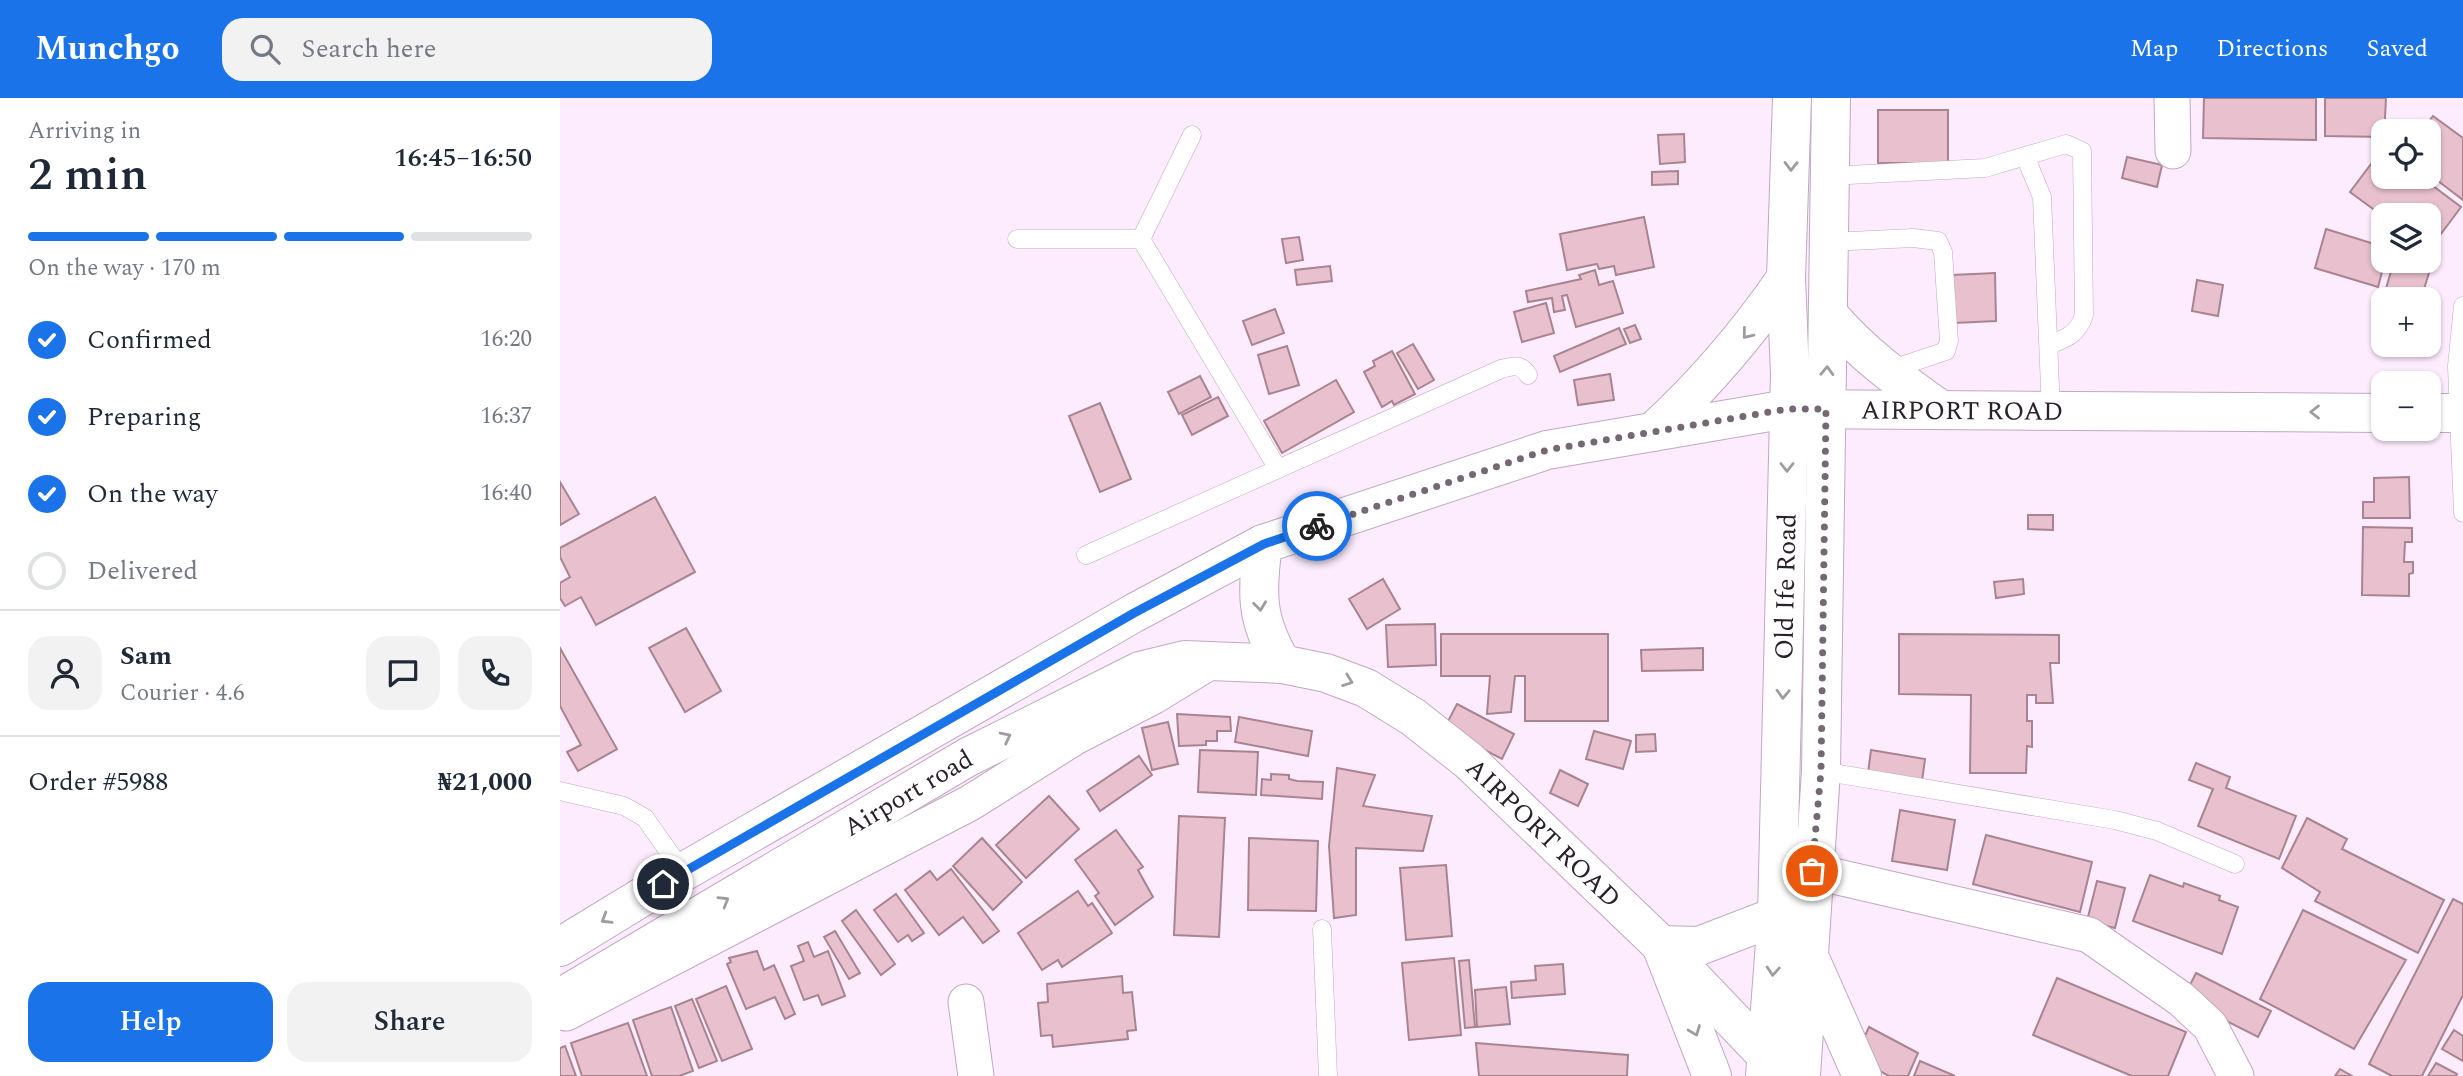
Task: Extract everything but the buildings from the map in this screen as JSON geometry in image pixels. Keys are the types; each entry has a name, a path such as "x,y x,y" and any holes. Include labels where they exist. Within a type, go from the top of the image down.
{"main road":[{"name":"Old Ife Road","path":"1792,98 1786,278 1790,374 1787,409 1800,897 1808,952 1801,1076"},
{"name":"Old Ife Road","path":"1772,1070 1821,771 1831,98"},
{"path":"1653,432 1716,371 1753,327 1786,278"},
{"path":"1829,315 1854,344 1885,371 1941,410"},
{"name":"AIRPORT ROAD","path":"1264,544 1547,450 1787,409 2371,413"},
{"path":"1264,544 1258,584 1259,612 1266,636 1282,664"},
{"name":"Airport road","path":"560,947 683,872 1134,613 1264,544"},
{"name":"Airport road","path":"565,989 968,757 1140,671 1185,660 1282,664"},
{"name":"AIRPORT ROAD","path":"1282,664 1326,673 1366,688 1413,717 1469,761 1661,945 1772,1070"},
{"path":"1712,1076 1661,945 1699,946 1800,897"},
{"path":"1808,952 1862,1076"}],"street":[{"path":"2172,98 2173,151"},
{"path":"1800,897 2089,935 2182,999 2210,1026 2236,1076"},
{"path":"967,1002 976,1076"}],"lane":[{"path":"1141,239 1192,135"},
{"path":"1829,176 1985,168 2066,144 2082,151 2085,160 2084,315 2081,326 2070,337 2049,345"},
{"path":"2025,156 2042,197 2051,411"},
{"path":"1829,242 1913,238 1938,241 1943,252 1949,341 1946,351 1885,371"},
{"path":"1017,239 1141,239"},
{"path":"1141,239 1278,469"},
{"path":"2463,306 2450,413 2463,511"},
{"path":"1086,555 1501,369 1516,365 1524,368 1528,375"},
{"path":"1821,771 2115,820 2157,831 2235,864"},
{"path":"560,791 624,806 645,818 683,872"},
{"path":"1322,929 1328,1076"}],"way so far":[{"path":"1317,526 1547,450 1787,409 1826,409 1826,566 1821,771 1812,871"}],"route":[{"path":"663,884 1005,690 1134,613 1264,544 1317,526"}]}
